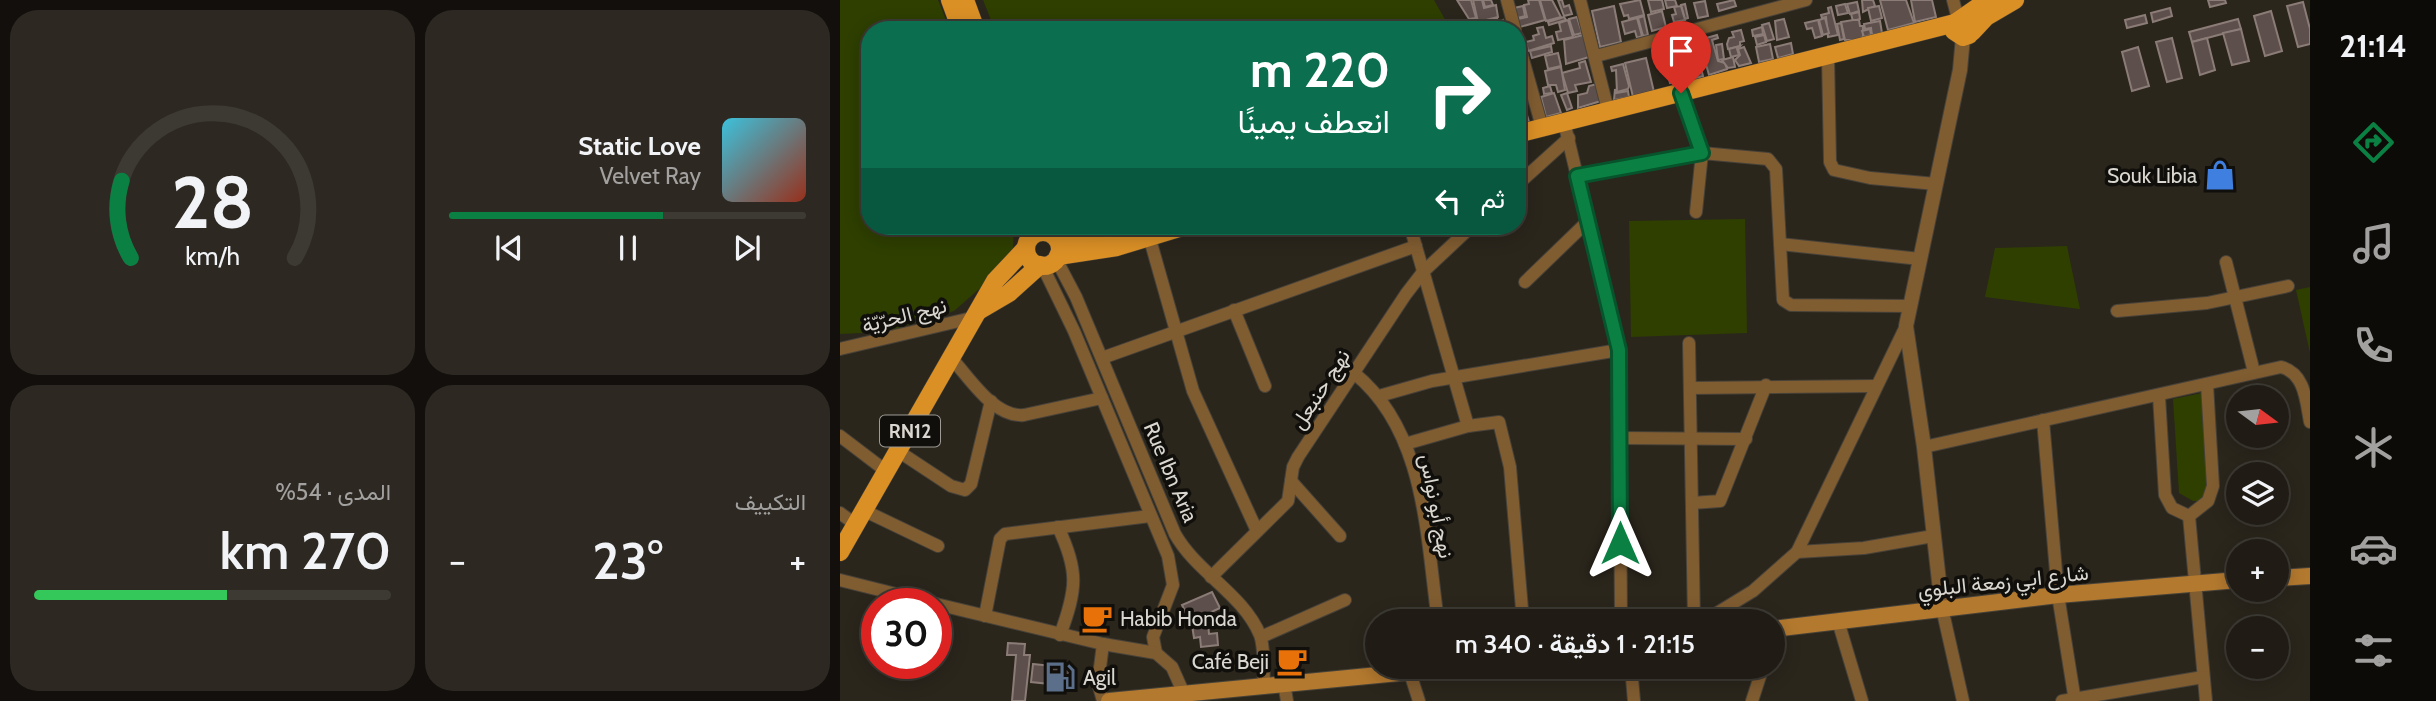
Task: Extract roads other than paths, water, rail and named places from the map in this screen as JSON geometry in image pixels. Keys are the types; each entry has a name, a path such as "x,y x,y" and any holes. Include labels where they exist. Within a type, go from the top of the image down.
{"main road":[{"path":"950,0 958,21"},
{"path":"965,0 973,21"},
{"path":"1961,27 1988,0"},
{"path":"1526,131 1542,127 1567,130 1608,110 1911,36 1961,27 2015,0"},
{"path":"1049,262 1060,250 1052,235"},
{"path":"1108,235 1147,237"},
{"path":"1028,237 1030,259 1049,262 1118,247 1154,235"},
{"name":"RN12","path":"840,552 995,281 1028,237"},
{"name":"RN12","path":"978,313 1049,262"},
{"path":"2289,577 2310,576"},
{"name":"شارع ابي زمعة البلوي","path":"1785,629 2057,595 2226,581"},
{"path":"1109,701 1165,698 1184,694 1218,696 1265,684 1365,677"}],"street":[{"path":"1507,0 1513,21"},
{"path":"1596,56 1777,4 1806,0"},
{"path":"1724,609 1753,591 1797,552 1906,326 1960,70 1961,27 1952,0"},
{"path":"1582,1 1608,110"},
{"path":"1828,57 1832,167 1843,174 1936,184"},
{"path":"1526,70 1542,127"},
{"path":"1681,93 1702,153 1696,212"},
{"path":"1567,130 1619,350 1621,609"},
{"path":"1526,175 1567,130"},
{"path":"1577,176 1702,153 1768,159 1774,163 1781,293 1788,304 1910,306"},
{"path":"1524,282 1587,222"},
{"path":"1413,235 1468,426"},
{"name":"نهج حنبعل","path":"1211,577 1288,501 1298,457 1423,272 1462,235"},
{"path":"1147,237 1193,391 1257,531"},
{"path":"1780,244 1920,259"},
{"path":"1102,358 1416,246"},
{"name":"Rue Ibn Aria","path":"1049,262 1102,358 1175,534 1188,555 1242,608 1261,637 1265,684"},
{"name":"Rue Ibn Aria","path":"1049,262 1168,556 1173,585 1153,637 1156,653"},
{"path":"2226,262 2254,372"},
{"path":"2117,311 2186,306 2288,286"},
{"path":"1234,310 1265,386"},
{"name":"نهج الحرّيّة","path":"840,349 978,313"},
{"path":"1906,326 1924,447 1942,608 1963,701"},
{"path":"1689,343 1694,609"},
{"path":"1379,396 1432,381 1619,350"},
{"path":"952,359 1005,413 1018,416 1102,398"},
{"path":"1924,447 2281,367 2297,374 2310,422"},
{"name":"نهج أبو نواس","path":"1354,373 1379,396 1405,443 1421,501 1436,609"},
{"path":"2189,516 2208,501 2213,486 2207,384"},
{"path":"1690,388 1766,385 1876,386"},
{"path":"1692,503 1720,501 1766,385"},
{"path":"2159,396 2165,495 2172,508 2189,516"},
{"path":"898,451 951,485 965,490 971,484 991,401"},
{"path":"2043,420 2057,595 2071,700 2203,677"},
{"path":"1405,443 1468,426 1499,422 1510,467 1522,609"},
{"path":"840,436 886,471"},
{"path":"1620,438 1746,439"},
{"path":"1291,481 1339,536"},
{"path":"840,513 859,517 938,546"},
{"path":"985,616 1002,536 1150,516"},
{"path":"2189,516 2206,701"},
{"path":"1058,527 1075,575 1073,594 1060,635"},
{"path":"1797,552 1864,548 1933,536"},
{"path":"840,580 872,588"},
{"path":"1261,637 1345,600"},
{"path":"952,608 1060,635 1156,653 1172,667 1184,694"},
{"path":"1838,621 1862,701"},
{"path":"1103,644 1098,670 1103,701"},
{"path":"1412,679 1419,701"},
{"path":"1632,679 1634,701"},
{"path":"1752,701 1759,679"},
{"path":"1284,683 1287,701"}],"place":[{"name":"Souk Libia","path":"2220,175"},
{"name":"Habib Honda","path":"1097,618"},
{"name":"Café Beji","path":"1292,661"},
{"name":"Agil","path":"1060,677"}]}
